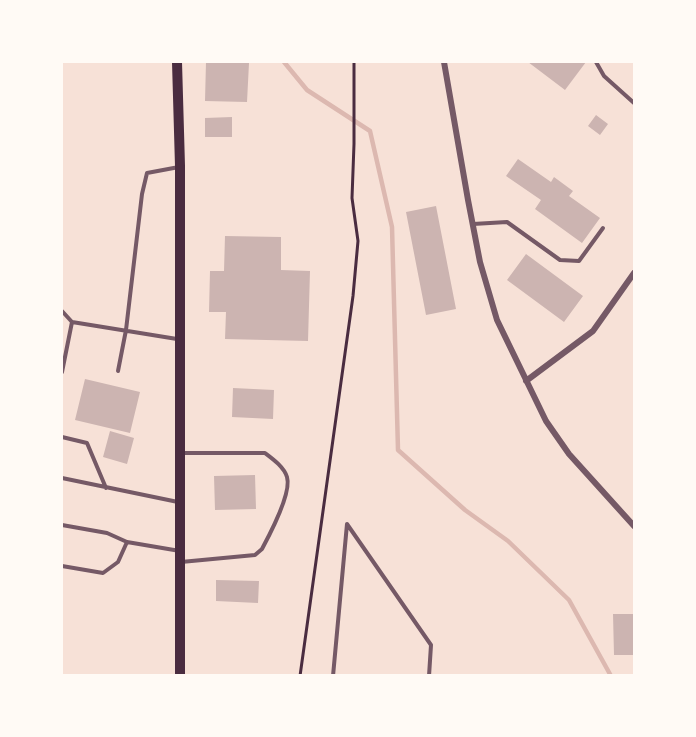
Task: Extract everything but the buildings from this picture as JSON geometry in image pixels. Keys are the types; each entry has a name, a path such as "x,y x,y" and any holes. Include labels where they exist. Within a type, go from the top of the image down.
{"main road":[{"path":"177,62 181,339 180,675"}],"street":[{"path":"444,62 472,224 480,262 497,320 546,421 569,454 634,526"},
{"path":"526,381 593,331 634,273"}],"lane":[{"path":"596,62 604,76 634,103"},
{"path":"118,371 126,330 142,194 147,173 180,166"},
{"path":"472,224 507,222 561,260 579,261 603,228"},
{"path":"62,311 72,322 181,339"},
{"path":"62,372 72,322"},
{"path":"62,437 87,443 106,488"},
{"path":"62,525 107,533 127,542 181,556 255,555 262,549 288,488 287,477 280,465 265,453 181,453"},
{"path":"62,478 181,502"},
{"path":"333,675 347,524 431,645 429,675"},
{"path":"62,566 103,573 118,562 127,542"}],"path":[{"path":"300,675 353,296 358,241 352,198 354,62"}],"waterway":[{"path":"284,62 307,90 370,131 392,227 398,450 465,510 508,541 569,600 611,676"}]}
